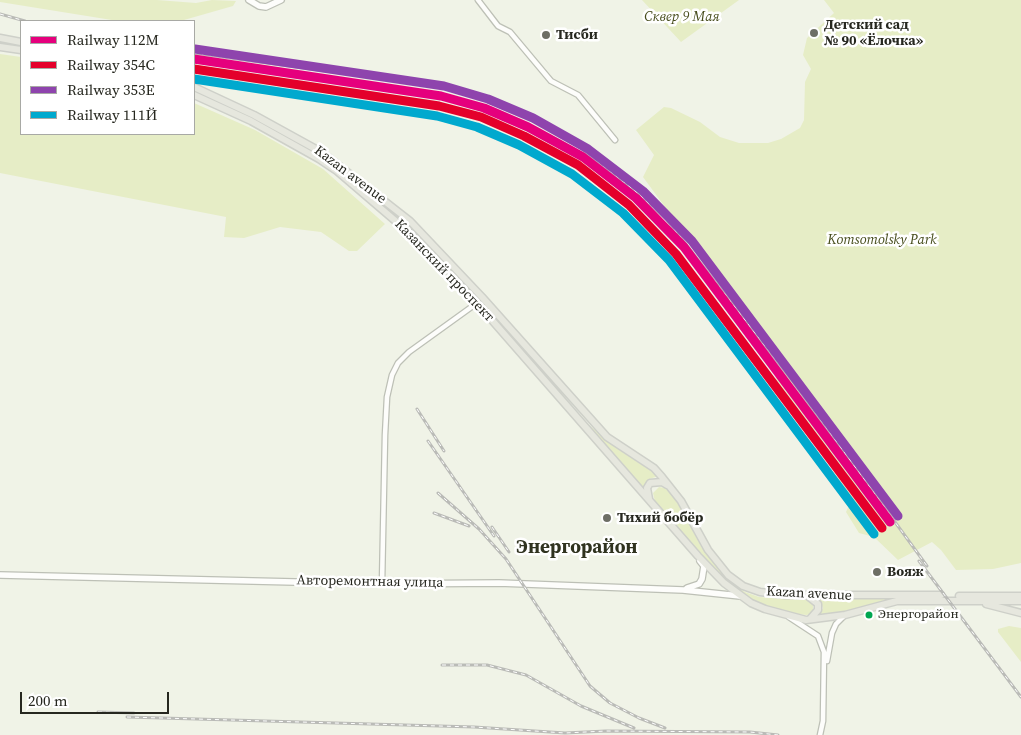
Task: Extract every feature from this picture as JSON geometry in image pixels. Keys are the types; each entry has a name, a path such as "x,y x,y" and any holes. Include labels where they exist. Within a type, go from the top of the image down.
{"main road":[{"path":"0,38 20,42"},
{"path":"0,46 20,50"},
{"name":"Kazan avenue","path":"195,87 254,114 323,152 342,165 425,235 607,437 654,468 672,489 708,550 728,575 752,590 806,596 1021,596"},
{"name":"Казанский проспект","path":"195,95 251,121 319,159 337,171 420,242 477,303 650,503"},
{"path":"420,242 425,244 427,242 425,235"},
{"path":"434,257 435,250 440,251"},
{"path":"650,503 647,493 650,483 662,482 672,489"},
{"name":"Kazan avenue","path":"650,503 698,556 740,596 765,609 788,616 806,620 845,615 898,601 1021,601"},
{"path":"806,596 813,598 818,604 818,610 815,615 806,620"},
{"path":"975,601 1021,613"}],"street":[{"path":"249,0 259,6 266,7 281,0"},
{"path":"478,0 498,26 510,32 550,81 578,94 615,140"},
{"path":"382,584 384,435 387,397 392,375 398,363 409,352 477,303"},
{"path":"683,590 699,584 702,580 704,566 698,556"},
{"name":"Авторемонтная улица","path":"0,575 382,584 498,583 683,590 740,596"},
{"path":"820,735 825,670 832,633 836,624 845,615"},
{"path":"788,616 818,636 824,652 825,670"}],"green space":[{"path":"0,0 157,0 196,3 212,0 236,1 233,6 184,20 112,20 0,2"},
{"name":"Сквер 9 Мая","path":"642,0 739,0 681,42"},
{"name":"Komsomolsky Park","path":"824,0 1021,0 1021,563 993,569 956,570 941,550 932,542 898,560 874,537 859,533 846,512 852,499 774,381 782,366 643,177 654,155 636,130 664,107 671,108 700,122 720,137 739,143 768,143 781,139 800,128 804,120 805,82 811,69 803,55 807,38 834,13"},
{"path":"0,54 20,57 20,135 195,135 195,103 255,130 323,169 385,224 357,251 349,251 321,232 280,227 244,238 224,237 226,217 0,173"},
{"path":"589,425 618,449 659,476 649,479 643,489"},
{"path":"659,487 666,488 675,497 702,548 732,583 745,592 759,597 808,600 813,604 813,612 807,615 795,614 759,604 724,579 655,502 653,493"},
{"path":"819,599 888,599 847,612 819,616 823,608"},
{"path":"1009,626 1021,628 1021,662 998,632 998,629"}],"railway":[{"path":"0,14 21,20"},
{"path":"195,53 449,88 493,100 558,130 634,190 667,220 794,383 927,566"},
{"path":"417,409 444,451"},
{"path":"428,441 494,536"},
{"path":"438,493 479,529 506,559 590,686 610,703 639,718 665,728"},
{"path":"434,513 469,526"},
{"path":"492,527 509,552"},
{"path":"919,561 1021,697"},
{"path":"442,665 487,665 526,675 581,706 634,728"},
{"path":"98,712 134,713"},
{"path":"127,717 474,727 565,733 606,731 750,732 778,735"}],"rail line":[{"name":"353Е","path":"195,49 444,86 488,99 533,118 588,149 643,191 692,241 898,516"},
{"name":"112М","path":"195,59 441,96 484,108 528,127 583,157 636,198 684,247 890,522"},
{"name":"354С","path":"195,69 439,106 481,117 524,136 578,165 629,205 676,254 882,528"},
{"name":"111Й","path":"195,79 437,116 477,127 519,145 572,174 623,213 669,260 874,534"}],"place":[{"name":"Детский сад № 90 «Ёлочка»","path":"814,33"},
{"name":"Тисби","path":"546,35"},
{"name":"Тихий бобёр","path":"607,518"},
{"name":"Вояж","path":"877,572"},
{"name":"Энергорайон","path":"869,615"}],"district":[{"name":"Энергорайон","path":"577,548"}]}
